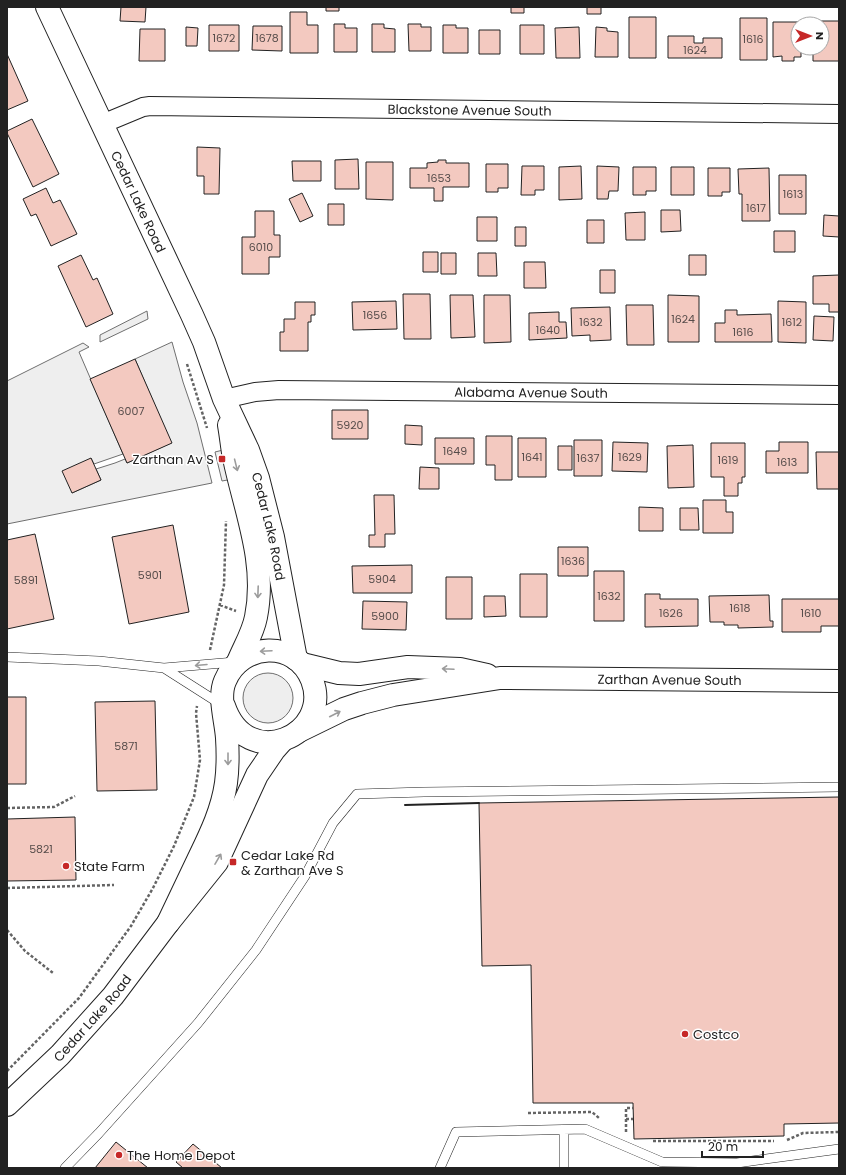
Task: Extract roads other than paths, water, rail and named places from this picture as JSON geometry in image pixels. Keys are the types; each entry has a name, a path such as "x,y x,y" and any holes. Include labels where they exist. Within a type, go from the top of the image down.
{"street":[{"name":"Cedar Lake Road","path":"7,1105 60,1055 113,996 168,923 217,862 256,775 274,750 310,716 315,698 312,680 299,662 273,537 248,450 224,399 204,342 192,315 47,7"},
{"name":"Blackstone Avenue South","path":"102,124 143,107 150,106 839,114"},
{"name":"Alabama Avenue South","path":"224,399 255,392 279,390 839,395"},
{"name":"Cedar Lake Road","path":"224,399 234,459 254,534 258,561 258,586 256,618 252,631 238,662 224,683 222,698 228,718 235,729 245,736 256,741 269,743 290,736"},
{"name":"Cedar Lake Road","path":"238,662 247,655 264,651 281,652 299,662"},
{"name":"Zarthan Avenue South","path":"299,662 339,673 359,674 408,667 460,669 500,678"},
{"name":"Zarthan Avenue South","path":"290,736 344,709 362,703 393,695 500,678 839,681"},
{"name":"Cedar Lake Road","path":"168,923 220,813 226,786 228,762 224,706"}],"lane":[{"path":"7,657 99,661 164,668 238,662"},
{"path":"164,668 224,706"},
{"path":"64,1168 99,1133 198,1023 256,950 305,876 333,823 357,794 839,787"},
{"path":"440,1168 456,1132 584,1129 662,1162 737,1163 839,1149"},
{"path":"564,1130 564,1168"}],"place":[{"name":"Zarthan Av S","path":"222,459"},
{"name":"Cedar Lake Rd & Zarthan Ave S","path":"233,862"},
{"name":"State Farm","path":"66,866"},
{"name":"Costco","path":"685,1034"},
{"name":"The Home Depot","path":"119,1155"}]}
